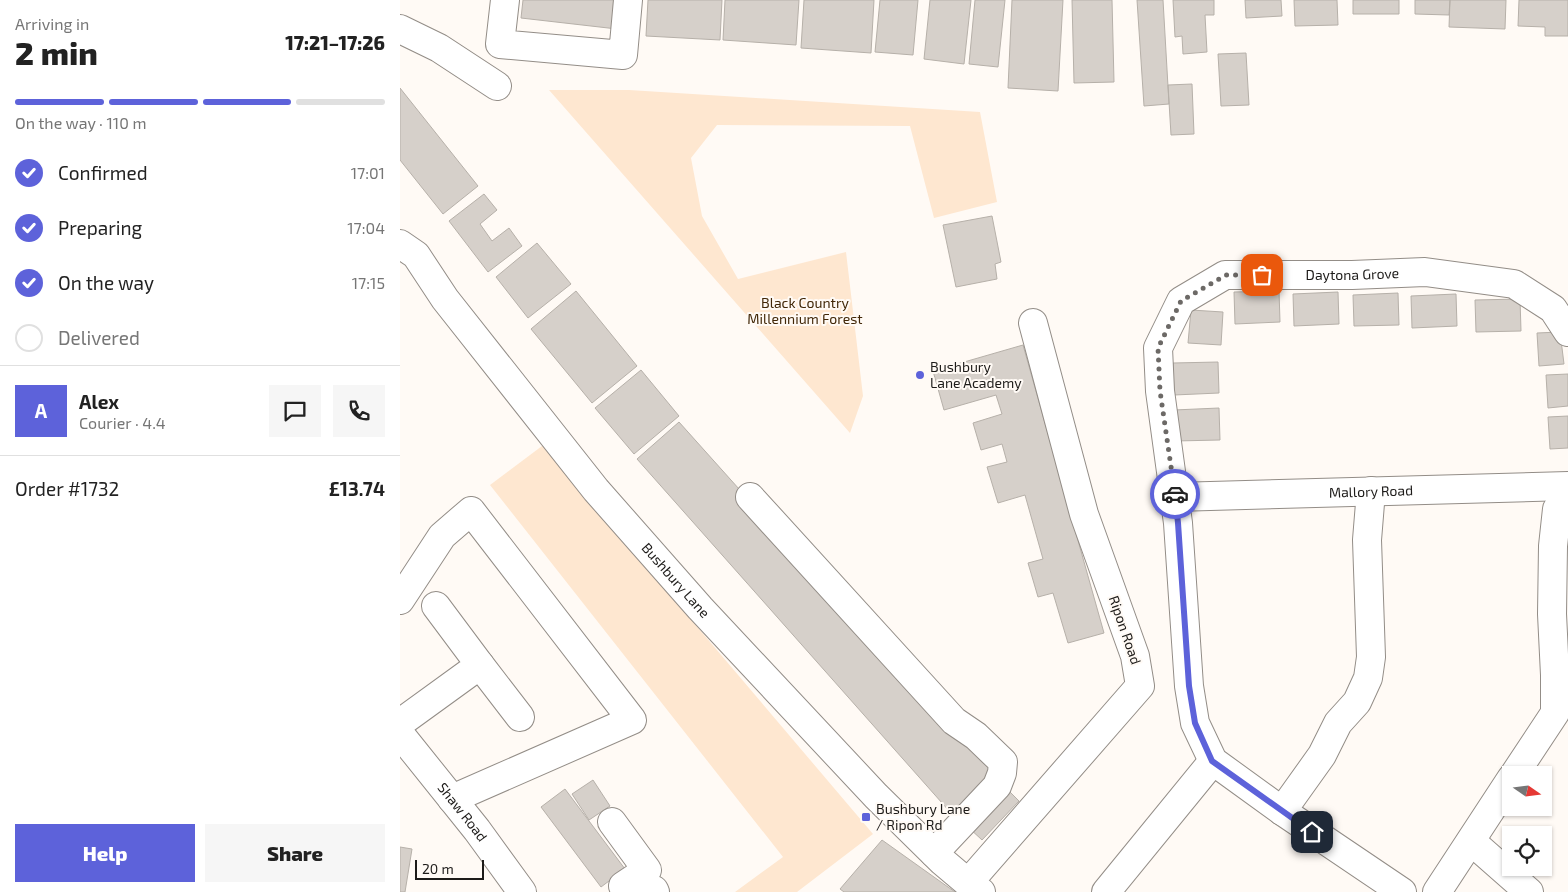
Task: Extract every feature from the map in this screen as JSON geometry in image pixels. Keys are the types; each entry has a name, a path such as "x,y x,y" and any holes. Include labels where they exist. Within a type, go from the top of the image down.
{"street":[{"path":"505,0 500,44 623,54 628,0"},
{"path":"400,29 439,48 497,86"},
{"name":"Bushbury Lane","path":"400,244 416,254 445,299 596,490 700,608 827,745 934,853 974,888"},
{"name":"Daytona Grove","path":"1212,761 1195,723 1189,686 1174,485 1160,391 1158,348 1181,301 1226,275 1352,276 1425,272 1514,284 1553,309 1568,332"},
{"name":"Ripon Road","path":"974,888 1140,686 1135,656 1084,514 1033,323"},
{"name":"Mallory Road","path":"1174,485 1371,491 1568,486"},
{"path":"1282,812 1322,755 1338,723 1357,702 1368,678 1371,656 1368,540 1371,491"},
{"path":"1520,766 1555,714 1562,671 1552,614 1553,546 1557,509 1568,493"},
{"path":"750,497 954,721 976,736 1003,762 1002,773 997,786 934,853"},
{"path":"400,600 442,536 471,512 632,720 452,799"},
{"path":"436,606 520,717"},
{"path":"400,723 480,665"},
{"name":"Shaw Road","path":"400,734 477,830 522,892"},
{"path":"1106,892 1212,761 1282,812 1402,892"},
{"path":"1436,892 1502,793"},
{"path":"612,822 646,870 623,886 627,892"},
{"path":"1471,841 1529,892"}],"green space":[{"name":"Black Country Millennium Forest","path":"549,90 629,90 980,112 997,202 934,218 910,126 717,125 691,158 702,216 738,279 846,252 863,396 850,433"},
{"path":"546,443 592,503 873,834 797,892 735,892 783,857 490,485"}],"building":[{"path":"523,0 620,0 617,29 521,18"},
{"path":"648,0 722,0 720,40 646,36"},
{"path":"725,0 799,0 796,45 723,40"},
{"path":"804,0 874,0 871,53 801,48"},
{"path":"880,0 918,0 913,55 875,52"},
{"path":"930,0 971,0 964,64 924,59"},
{"path":"975,0 1005,0 998,67 969,64"},
{"path":"1012,0 1063,0 1058,91 1008,88"},
{"path":"1072,0 1112,0 1114,82 1074,83"},
{"path":"1137,0 1163,0 1169,104 1144,106"},
{"path":"1173,0 1214,0 1214,15 1205,15 1207,52 1183,54 1182,36 1175,37"},
{"path":"1245,0 1281,0 1282,16 1246,18"},
{"path":"1294,0 1337,0 1338,25 1295,26"},
{"path":"1353,0 1399,0 1399,14 1353,14"},
{"path":"1415,0 1450,0 1449,15 1415,14"},
{"path":"1450,0 1506,0 1505,29 1449,27"},
{"path":"1519,0 1568,0 1568,36 1545,36 1545,27 1518,26"},
{"path":"1246,53 1249,105 1221,106 1218,54"},
{"path":"1192,84 1194,134 1171,135 1168,85"},
{"path":"400,88 478,186 443,214 400,160"},
{"path":"484,194 497,210 480,224 492,241 509,228 522,246 488,272 449,221"},
{"path":"992,216 1001,262 995,264 997,279 956,287 943,225"},
{"path":"537,243 571,284 528,318 496,277"},
{"path":"576,291 637,366 592,403 531,329"},
{"path":"1279,291 1280,322 1235,324 1234,292"},
{"path":"1338,292 1339,324 1294,326 1293,294"},
{"path":"1398,293 1399,325 1354,326 1353,295"},
{"path":"1456,294 1457,326 1412,328 1411,296"},
{"path":"1520,299 1521,331 1476,332 1475,300"},
{"path":"1191,310 1223,312 1221,345 1188,343"},
{"path":"1560,332 1564,364 1539,366 1537,333"},
{"path":"1023,345 1104,633 1068,643 1053,593 1038,597 1028,563 1043,559 1025,495 998,503 987,467 1007,462 1002,444 981,450 973,423 1002,414 996,395 944,410 933,371"},
{"path":"1218,362 1219,393 1174,395 1173,363"},
{"path":"641,370 679,416 634,454 595,408"},
{"path":"1568,374 1568,406 1548,408 1546,375"},
{"path":"1219,408 1220,440 1175,441 1174,410"},
{"path":"1568,416 1568,448 1550,449 1548,417"},
{"path":"679,422 998,778 958,821 637,459"},
{"path":"593,780 610,806 589,820 572,794"},
{"path":"1005,787 1019,801 982,840 968,827"},
{"path":"565,789 625,869 601,887 541,807"},
{"path":"882,840 955,892 844,892 840,889"},
{"path":"400,847 412,849 405,892 400,892"}],"way so far":[{"path":"1175,494 1160,391 1158,348 1181,301 1226,275 1262,275"}],"place":[{"name":"Bushbury Lane Academy","path":"920,375"},
{"name":"Bushbury Lane / Ripon Rd","path":"866,817"}],"route":[{"path":"1175,494 1189,686 1195,723 1212,761 1312,832"}]}
